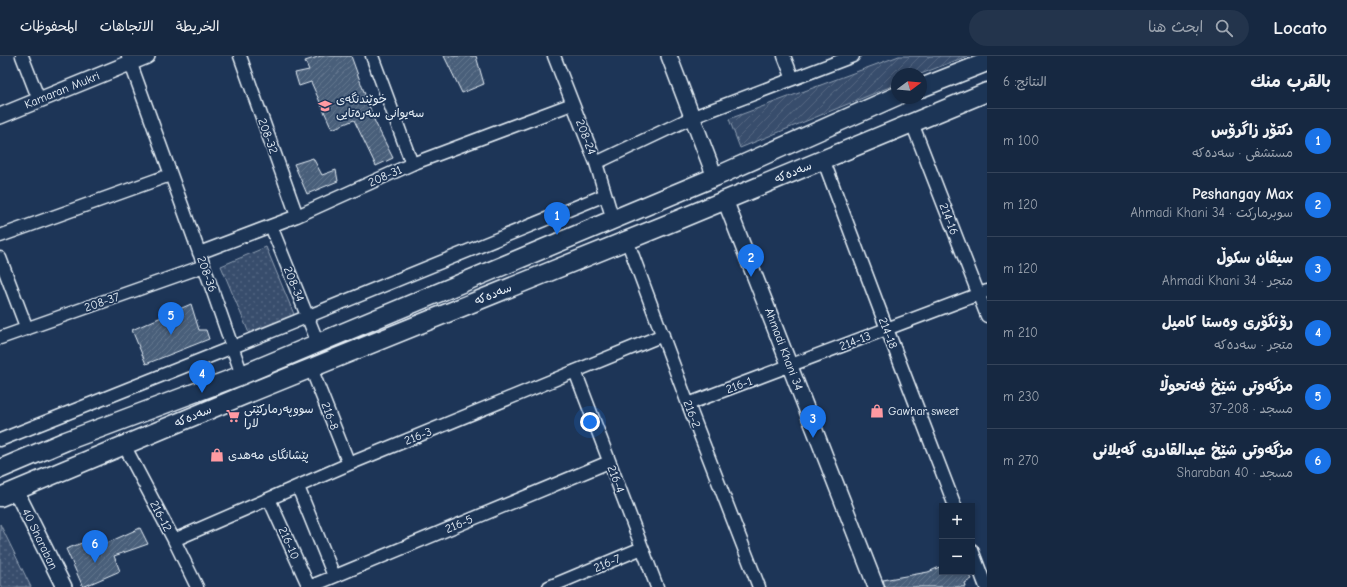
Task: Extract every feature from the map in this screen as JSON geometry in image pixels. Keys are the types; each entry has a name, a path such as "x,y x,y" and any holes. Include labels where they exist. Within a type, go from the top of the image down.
{"main road":[{"path":"927,86 984,63"},
{"path":"984,63 972,75 971,80 973,85 977,88 987,91"},
{"path":"927,87 943,88 948,93 948,101 939,111"},
{"name":"سەدەکە","path":"8,494 440,315 726,200 987,91"},
{"name":"سەدەکە","path":"0,468 318,343 715,177 891,99"},
{"path":"432,295 433,306 440,315"},
{"path":"399,309 406,317 410,328"}],"street":[{"path":"22,56 39,100"},
{"name":"Kamaran Mukri","path":"0,116 129,59 147,56"},
{"name":"208-32","path":"240,56 297,216"},
{"path":"372,56 412,164"},
{"name":"208-24","path":"554,56 596,163 613,220"},
{"path":"669,56 715,177"},
{"path":"784,56 794,79"},
{"path":"596,163 693,117 853,56"},
{"name":"208-36","path":"129,59 242,374"},
{"name":"208-31","path":"199,253 297,216 412,164 572,104"},
{"name":"214-16","path":"912,123 983,292 987,316"},
{"name":"214-18","path":"823,159 954,503"},
{"path":"0,236 170,175"},
{"path":"0,440 605,195"},
{"name":"Ahmadi Khani 34","path":"726,200 876,587"},
{"name":"208-34","path":"271,226 318,343"},
{"name":"216-2","path":"627,240 688,404 759,587"},
{"path":"0,258 27,329"},
{"name":"208-37","path":"0,338 204,266"},
{"name":"214-13","path":"790,366 983,292"},
{"name":"216-3","path":"174,540 349,464 663,335"},
{"name":"216-1","path":"688,404 790,366"},
{"name":"216-8","path":"311,368 349,464"},
{"name":"216-4","path":"575,371 657,587"},
{"name":"216-12","path":"124,445 197,587"},
{"name":"216-5","path":"309,587 609,462"},
{"path":"298,486 334,576"},
{"name":"40 Sharaban","path":"8,494 64,587"},
{"name":"216-10","path":"269,499 309,587"},
{"name":"216-7","path":"554,586 642,548"},
{"path":"975,557 985,579"}],"shaded area":[{"path":"899,56 967,56 927,72 927,68 891,68 891,86 740,148 729,119"},
{"path":"266,247 296,319 251,338 221,266"},
{"path":"0,524 30,585 31,587 0,587"}],"building":[{"path":"321,56 351,56 375,122 393,158 376,166 354,120 332,129 311,82 299,86 295,73 309,70 305,61"},
{"path":"444,56 476,56 484,84 462,93"},
{"path":"313,158 322,175 336,170 338,181 307,194 294,164"},
{"path":"191,304 199,330 206,330 209,339 146,364 132,330"},
{"path":"140,528 148,544 114,556 120,571 83,587 66,549 103,535 107,543"},
{"path":"939,567 939,575 970,575 972,579 965,583 966,587 885,587 883,580 928,572"}],"place":[{"name":"خوێندنگەی سەیوانی سەرەتایی","path":"325,106"},
{"name":"دکتۆر زاگرۆس","path":"557,235"},
{"name":"Peshangay Max","path":"751,277"},
{"name":"مزگەوتی شێخ فەتحوڵا","path":"171,335"},
{"name":"رۆنگۆری وەستا کامیل","path":"202,393"},
{"name":"Gawhar sweet","path":"877,411"},
{"name":"سووپەرمارکێتی لارا","path":"233,416"},
{"name":"سیڤان سکوڵ","path":"813,438"},
{"name":"پێشانگای مەهدی","path":"217,455"},
{"name":"مزگەوتی شێخ عبدالقادری گەیلانی","path":"95,563"}]}
